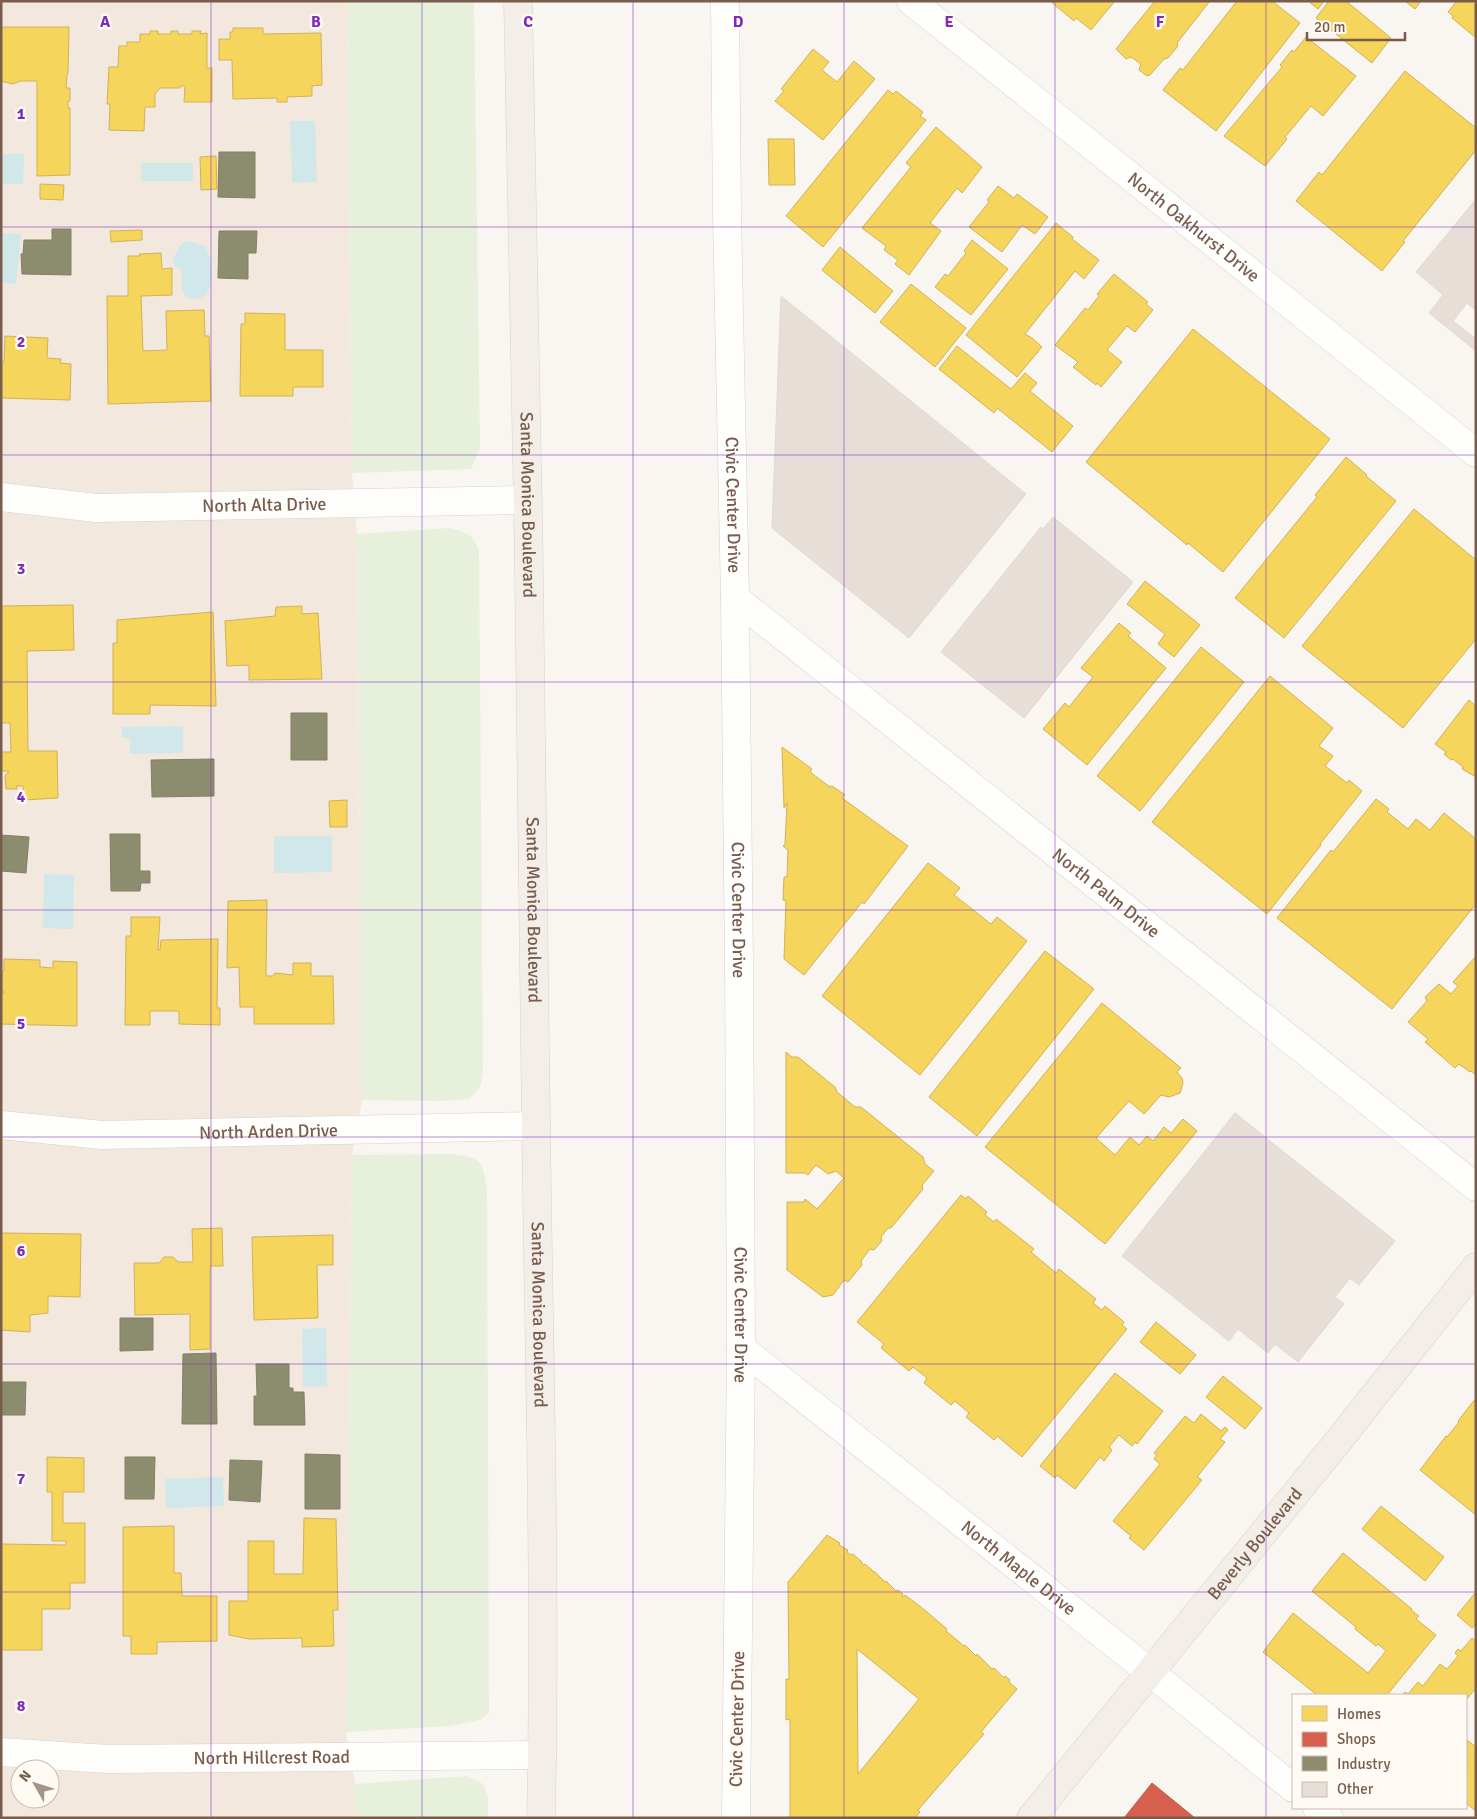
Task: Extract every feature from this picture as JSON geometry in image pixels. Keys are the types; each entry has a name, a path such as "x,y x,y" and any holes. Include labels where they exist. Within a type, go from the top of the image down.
{"main road":[{"name":"Santa Monica Boulevard","path":"518,1 532,715 542,1755 541,1818"},
{"name":"Beverly Boulevard","path":"1031,1818 1336,1444 1476,1267"}],"street":[{"name":"Civic Center Drive","path":"724,1 735,598 741,1348 736,1818"},
{"name":"North Oakhurst Drive","path":"912,1 1476,453"},
{"name":"North Alta Drive","path":"1,497 96,508 527,500"},
{"name":"North Palm Drive","path":"735,598 1476,1187"},
{"name":"North Arden Drive","path":"1,1125 102,1135 536,1126"},
{"name":"North Maple Drive","path":"741,1348 1150,1672 1292,1787"},
{"name":"North Hillcrest Road","path":"1,1752 108,1760 542,1755"},
{"path":"1318,1809 1329,1818"}],"shaded area":[{"path":"1,1 347,1 352,473 357,534 362,1100 352,1155 346,1732 355,1784 356,1818 1,1818"}],"green space":[{"path":"347,1 474,1 480,448 471,469 352,473"},
{"path":"450,528 469,535 479,551 483,1073 480,1087 469,1099 441,1101 362,1100 357,534"},
{"path":"449,1154 468,1157 478,1162 482,1166 487,1191 489,1713 480,1720 449,1726 346,1732 352,1155"},
{"path":"467,1776 483,1784 488,1798 488,1818 356,1818 355,1784"}],"water":[{"path":"290,121 315,121 317,182 292,183"},
{"path":"1,154 24,154 23,184 1,184"},
{"path":"141,163 193,163 193,181 141,181"},
{"path":"1,233 21,234 16,284 1,282"},
{"path":"188,241 205,246 211,263 212,272 209,289 197,299 187,298 182,288 182,270 175,267 172,259 181,244"},
{"path":"183,726 183,753 130,754 130,738 122,738 122,727"},
{"path":"274,836 332,836 332,872 274,873"},
{"path":"44,874 74,875 73,929 43,928"},
{"path":"326,1328 327,1386 303,1387 302,1329"},
{"path":"223,1477 224,1506 166,1508 165,1479"}],"building: Homes":[{"path":"1050,1 1115,1 1091,30 1076,18 1074,21"},
{"path":"1155,1 1210,1 1177,43 1178,46 1168,58 1164,59 1147,76 1139,70 1141,64 1131,57 1126,59 1116,49"},
{"path":"1237,1 1272,1 1300,23 1216,131 1163,90 1180,68 1183,70"},
{"path":"1308,1 1324,1 1318,9"},
{"path":"1329,1 1346,1 1391,38 1372,63 1316,18"},
{"path":"1405,1 1421,1 1415,9"},
{"path":"1457,1 1476,1 1476,38 1452,18 1453,16 1448,12"},
{"path":"1,27 69,27 66,88 70,88 68,108 70,108 70,175 37,176 37,81 21,81 12,84 1,81"},
{"path":"233,28 263,28 263,34 321,33 322,85 312,86 312,96 287,97 287,102 277,102 277,98 233,99 232,60 219,60 219,39 230,39 230,32 233,32"},
{"path":"150,31 158,31 158,34 171,34 171,31 178,31 178,34 192,34 192,31 201,31 200,34 207,33 207,68 212,68 212,102 184,102 185,86 180,86 180,88 160,88 155,94 155,107 145,107 144,131 109,130 110,104 107,104 109,67 118,67 119,46 127,46 127,42 140,42 140,34 150,34"},
{"path":"1306,37 1356,76 1323,116 1311,106 1285,137 1287,139 1265,166 1224,136 1282,67 1280,65 1292,50 1294,52"},
{"path":"813,49 829,62 822,70 837,82 854,61 875,79 823,140 775,101 784,91 781,89"},
{"path":"1405,71 1476,128 1476,150 1403,241 1405,242 1382,271 1296,201 1319,172 1322,175"},
{"path":"888,90 893,94 896,91 923,112 920,116 926,120 823,247 786,216"},
{"path":"936,127 982,167 962,193 957,188 930,223 941,231 909,275 895,264 898,260 884,250 886,246 862,228 911,167 906,163"},
{"path":"768,139 794,139 795,185 769,185"},
{"path":"216,156 217,189 201,190 200,157"},
{"path":"40,184 64,185 63,200 40,199"},
{"path":"998,186 1014,198 1017,194 1048,217 1035,234 1022,225 1002,252 969,227 989,202 987,200"},
{"path":"1056,223 1073,237 1072,239 1099,260 1084,279 1075,271 1025,334 1042,347 1017,377 966,335"},
{"path":"142,230 142,240 111,242 110,231"},
{"path":"972,240 1008,269 971,315 935,287 945,274 948,276 966,253 964,251"},
{"path":"840,247 893,291 875,313 822,270"},
{"path":"161,253 162,269 172,268 172,295 141,296 143,351 167,350 166,311 204,310 205,336 209,336 211,401 108,404 107,296 128,296 128,256"},
{"path":"1114,274 1148,302 1146,304 1153,310 1135,332 1127,326 1107,350 1122,362 1101,387 1073,367 1078,362 1055,345 1085,308 1088,310 1099,296 1097,294"},
{"path":"911,284 966,328 935,367 880,322"},
{"path":"245,313 285,314 285,350 323,350 323,387 293,387 293,396 240,396 241,324 245,324"},
{"path":"1193,329 1330,439 1223,572 1086,462"},
{"path":"5,336 48,338 47,358 61,359 60,363 71,364 70,400 1,398 1,362 4,362"},
{"path":"957,346 1011,389 1025,373 1037,383 1030,391 1073,426 1052,452 997,408 994,413 939,369"},
{"path":"1346,457 1396,501 1284,638 1235,598 1317,497 1315,495"},
{"path":"1414,509 1476,560 1476,639 1403,728 1302,646"},
{"path":"1145,581 1200,625 1174,657 1158,644 1165,634 1127,604"},
{"path":"73,605 74,650 27,651 28,751 57,751 58,798 24,800 23,786 16,786 17,789 6,789 5,776 9,771 1,771 1,752 11,752 10,723 1,723 1,606"},
{"path":"302,606 302,614 318,613 322,679 249,680 249,665 227,666 225,621 275,616 276,607"},
{"path":"213,612 216,706 150,705 150,714 113,714 113,643 117,643 117,620"},
{"path":"1119,623 1131,633 1128,636 1166,668 1087,765 1043,729 1065,703 1069,707 1093,677 1081,668"},
{"path":"1201,647 1244,682 1140,811 1097,776"},
{"path":"1270,676 1333,728 1319,746 1333,756 1325,766 1347,783 1349,780 1362,791 1267,914 1152,822"},
{"path":"1469,700 1476,706 1476,777 1462,769 1463,767 1453,759 1451,760 1444,754 1446,752 1435,744"},
{"path":"782,747 812,769 810,772 830,787 832,786 845,795 842,798 908,846 864,904 862,902 804,975 784,959 786,901 783,900 784,877 787,877 788,850 783,846 785,844 787,803 784,808"},
{"path":"1376,799 1389,809 1387,812 1408,829 1416,819 1430,830 1444,813 1476,839 1476,904 1392,1009 1277,918 1331,850 1333,852"},
{"path":"347,800 347,827 330,827 329,801"},
{"path":"928,863 960,888 954,895 991,924 997,917 1027,941 920,1075 822,996"},
{"path":"267,900 266,976 273,976 275,973 293,975 293,963 311,963 311,976 333,976 334,1024 254,1024 254,1007 240,1007 239,967 227,968 228,901"},
{"path":"131,917 160,917 158,950 160,950 161,940 218,939 217,1008 220,1008 220,1025 179,1024 179,1011 150,1011 150,1025 125,1025 126,936 131,936"},
{"path":"1045,951 1094,989 977,1136 929,1097"},
{"path":"1476,956 1476,1075 1459,1064 1455,1068 1425,1042 1428,1039 1408,1022 1427,1001 1425,997 1439,984 1451,994 1458,986 1453,982"},
{"path":"4,959 40,960 40,967 53,968 53,961 77,962 77,1026 1,1024 1,993 4,993 2,991 2,971 4,971"},
{"path":"1102,1003 1181,1068 1177,1072 1182,1078 1183,1083 1180,1093 1169,1097 1161,1095 1144,1114 1129,1101 1096,1138 1115,1155 1130,1137 1139,1145 1147,1136 1153,1141 1164,1127 1171,1133 1183,1119 1197,1131 1105,1244 985,1147"},
{"path":"786,1052 792,1057 798,1057 835,1087 837,1092 855,1107 861,1107 923,1157 925,1164 934,1171 922,1185 923,1189 891,1228 888,1228 881,1237 882,1241 874,1250 870,1249 861,1261 862,1265 848,1282 844,1280 833,1295 823,1297 787,1270 787,1202 804,1202 805,1199 817,1209 844,1178 836,1171 828,1174 816,1165 808,1175 805,1173 786,1173"},
{"path":"961,1195 966,1199 968,1196 987,1212 985,1215 994,1222 996,1219 1034,1249 1031,1252 1056,1273 1059,1269 1096,1299 1093,1303 1102,1310 1105,1306 1124,1322 1122,1325 1127,1329 1022,1457 997,1436 994,1440 966,1417 969,1413 955,1401 951,1405 924,1383 927,1378 913,1367 909,1371 881,1348 884,1344 857,1322"},
{"path":"222,1228 223,1266 210,1266 210,1349 190,1350 190,1314 135,1315 134,1263 159,1263 164,1257 173,1257 178,1262 193,1262 192,1229"},
{"path":"1,1233 81,1234 80,1297 48,1296 48,1313 30,1315 30,1332 1,1330"},
{"path":"333,1235 333,1265 317,1265 318,1318 254,1320 252,1237"},
{"path":"1156,1322 1196,1355 1180,1374 1140,1342"},
{"path":"1115,1373 1163,1411 1137,1444 1135,1442 1132,1446 1119,1435 1109,1447 1112,1450 1104,1461 1100,1457 1075,1489 1057,1475 1055,1478 1040,1466"},
{"path":"1223,1376 1262,1408 1245,1429 1206,1397"},
{"path":"1476,1398 1476,1515 1420,1470"},
{"path":"1201,1414 1221,1431 1225,1427 1228,1430 1220,1439 1225,1442 1197,1477 1202,1480 1144,1550 1113,1521 1160,1464 1154,1459 1157,1455 1154,1453 1185,1416 1194,1423"},
{"path":"47,1457 84,1458 84,1492 63,1492 63,1523 85,1523 85,1583 70,1583 70,1609 42,1609 42,1650 1,1650 1,1544 66,1545 66,1541 52,1541 52,1492 47,1492"},
{"path":"1381,1506 1444,1557 1425,1581 1362,1529"},
{"path":"304,1518 336,1519 338,1610 333,1610 334,1646 302,1647 302,1638 249,1639 229,1635 229,1601 248,1601 248,1541 274,1541 274,1574 303,1574"},
{"path":"174,1526 174,1573 181,1573 182,1596 217,1596 217,1641 157,1642 157,1654 131,1654 131,1636 123,1636 123,1527"},
{"path":"827,1535 840,1543 839,1545 848,1550 847,1552 851,1555 853,1554 861,1563 875,1572 896,1591 898,1590 903,1594 902,1596 904,1597 905,1595 921,1607 976,1656 977,1654 992,1669 994,1668 1004,1678 1005,1676 1010,1680 1009,1682 1017,1689 981,1732 984,1734 918,1810 920,1812 915,1818 790,1818 790,1719 786,1720 786,1679 789,1679 788,1582","holes":["857,1649 919,1699 858,1774"]},
{"path":"1343,1553 1412,1609 1419,1616 1416,1619 1436,1635 1388,1694 1316,1694 1263,1652 1293,1613 1368,1673 1386,1651 1378,1644 1376,1646 1355,1629 1356,1627 1312,1591"},
{"path":"1476,1592 1476,1624 1472,1628 1457,1615"},
{"path":"1472,1638 1476,1641 1476,1688 1467,1699 1467,1694 1408,1694 1418,1682 1423,1686 1440,1664 1447,1669 1458,1656 1455,1653 1458,1649 1461,1651"},
{"path":"1467,1740 1476,1747 1476,1811 1467,1804"}],"building: Shops":[{"path":"1152,1783 1195,1818 1124,1818"}],"building: Industry":[{"path":"219,152 255,152 255,198 218,197"},
{"path":"52,229 71,229 71,275 22,274 21,254 23,254 24,240 52,240"},
{"path":"219,231 257,231 256,253 248,253 248,279 218,278"},
{"path":"291,713 327,713 327,760 291,760"},
{"path":"214,759 214,796 152,797 151,760"},
{"path":"110,834 140,834 140,871 150,871 150,883 141,883 140,891 111,891"},
{"path":"1,835 29,837 26,873 1,871"},
{"path":"120,1318 153,1318 153,1350 120,1351"},
{"path":"216,1353 217,1424 182,1424 183,1354"},
{"path":"256,1364 289,1364 289,1388 293,1388 293,1392 304,1392 305,1425 254,1425 254,1396 257,1396"},
{"path":"1,1382 26,1382 25,1415 1,1415"},
{"path":"305,1454 340,1455 340,1509 305,1509"},
{"path":"125,1457 155,1457 154,1499 125,1499"},
{"path":"230,1460 262,1461 260,1502 229,1500"}],"building: Other":[{"path":"1476,199 1476,310 1467,303 1453,321 1476,339 1476,351 1429,313 1443,295 1416,272"},
{"path":"781,296 1026,494 909,638 772,528"},
{"path":"1053,517 1133,582 1024,718 941,652 1041,527 1043,529"},
{"path":"1235,1113 1395,1241 1359,1285 1350,1278 1335,1297 1344,1304 1298,1362 1275,1344 1268,1353 1238,1329 1229,1341 1122,1256"}]}
